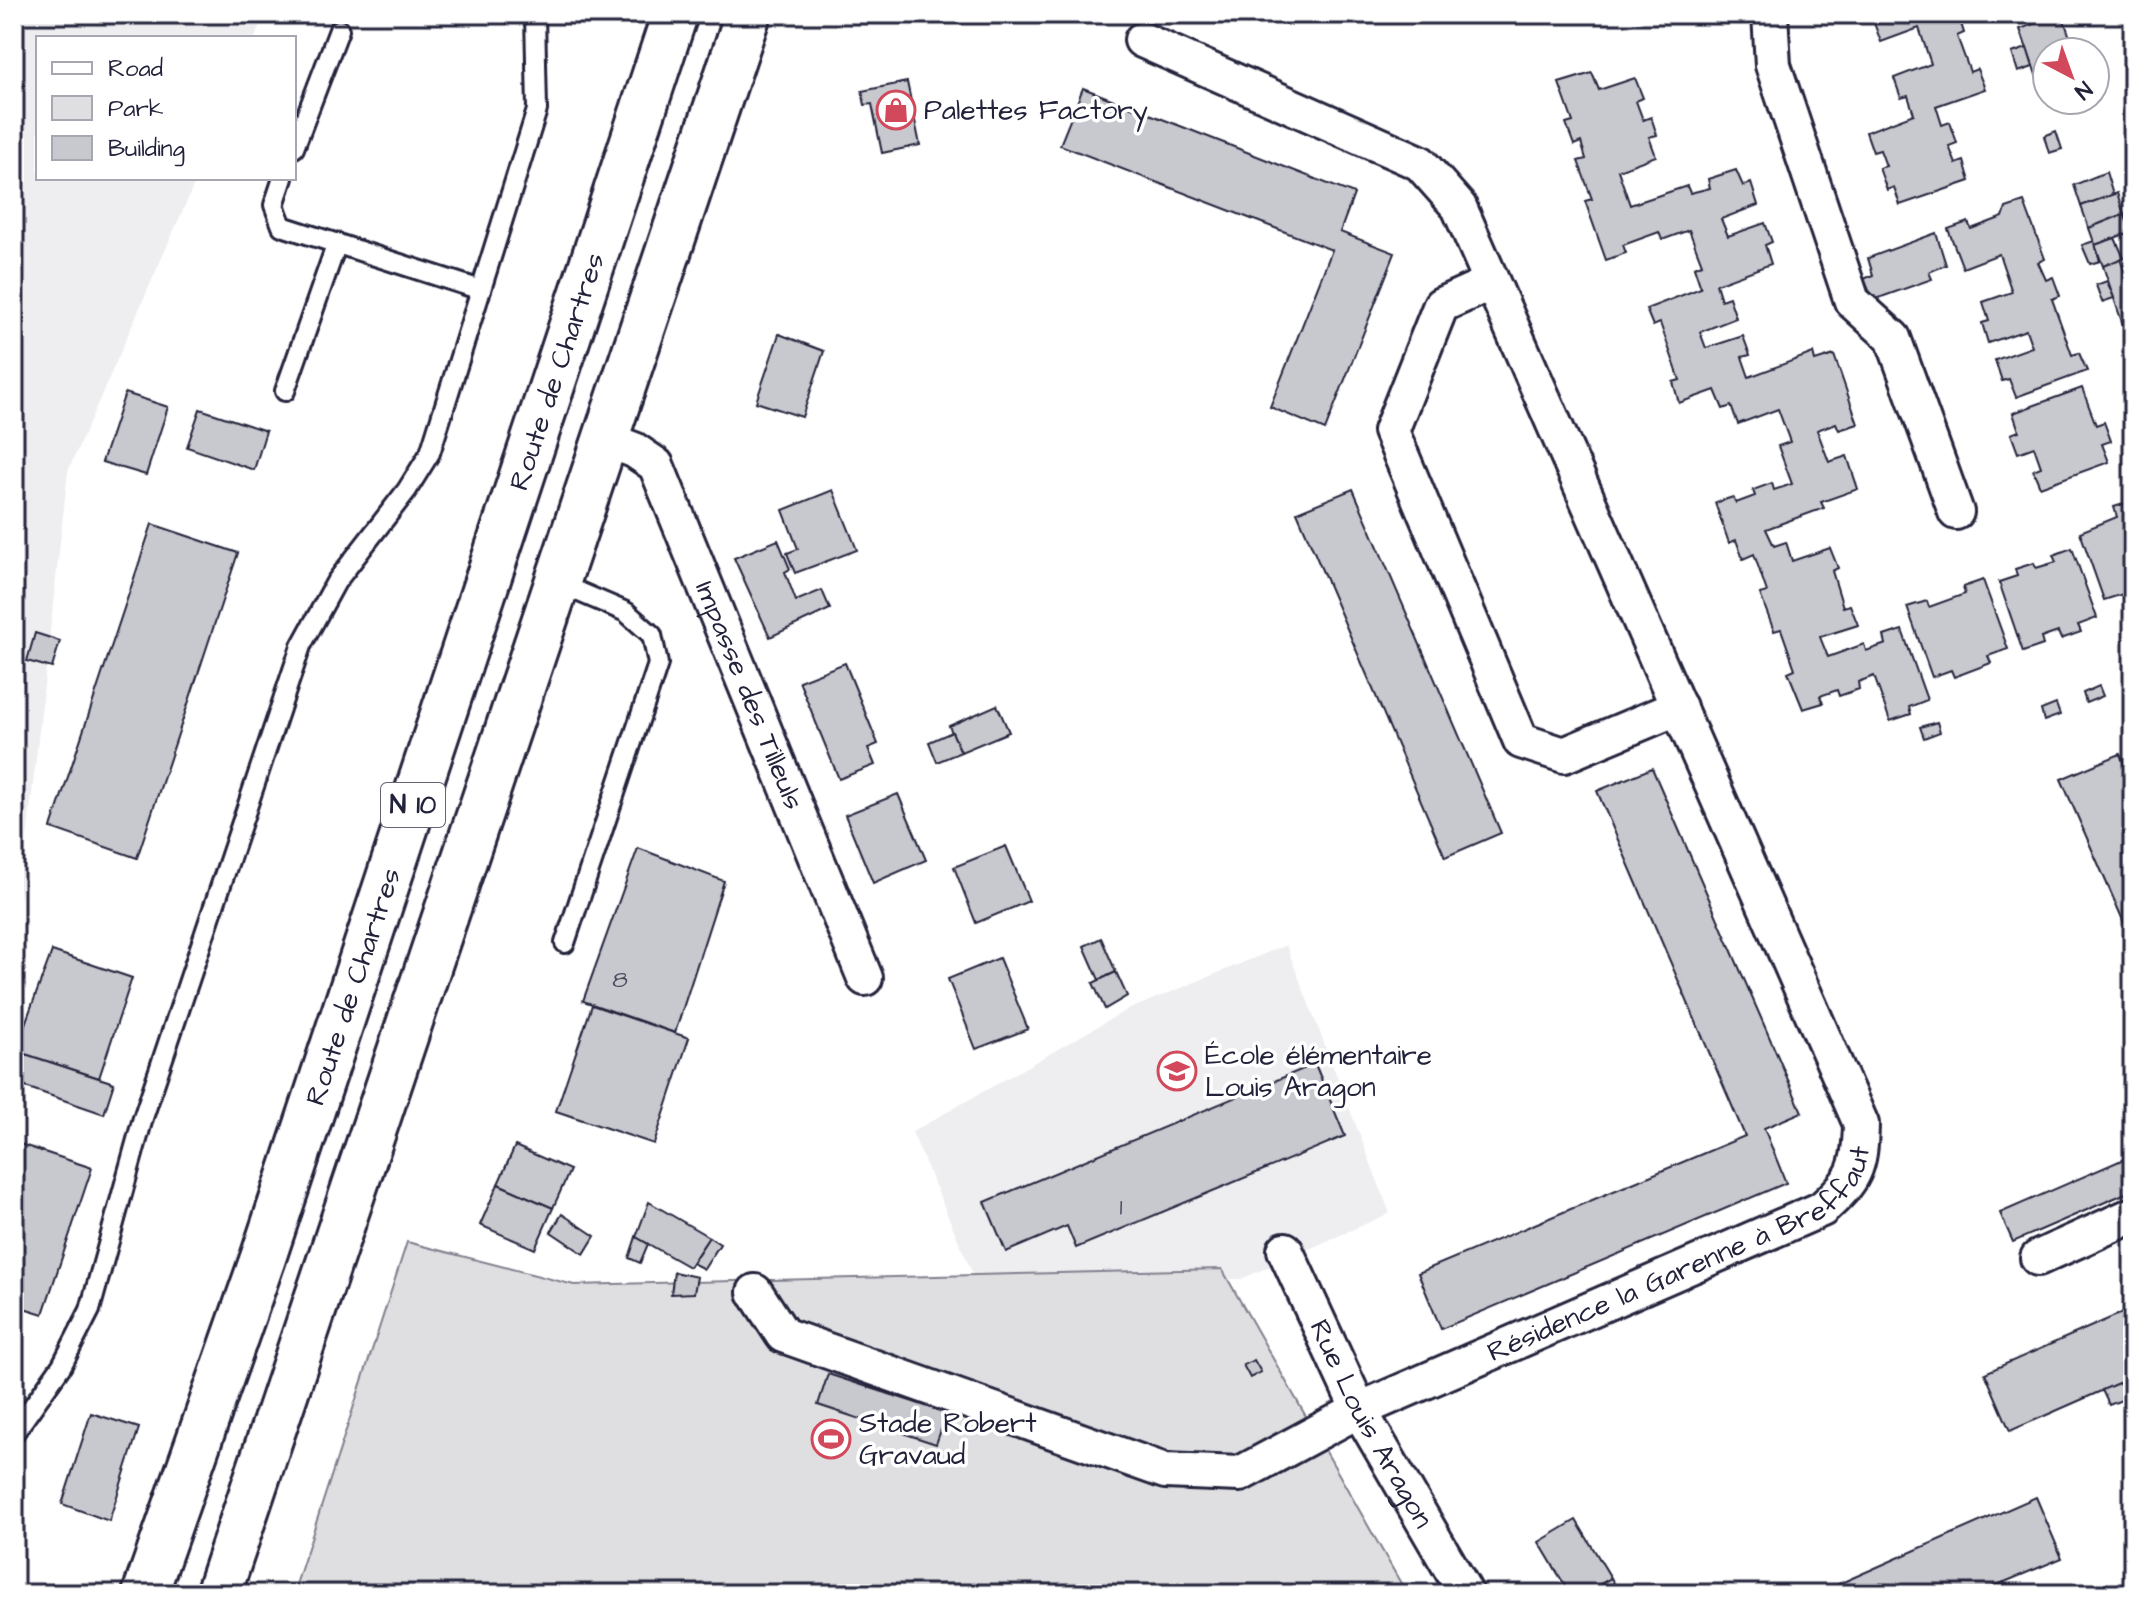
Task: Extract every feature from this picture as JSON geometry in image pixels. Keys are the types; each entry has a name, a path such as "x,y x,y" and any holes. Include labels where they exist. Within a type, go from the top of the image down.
{"main road":[{"name":"N 10","path":"218,1594 748,14"},
{"name":"Route de Chartres","path":"145,1594 273,1228 667,24"}],"street":[{"path":"1770,14 1773,65 1852,301 1893,338 1956,512"},
{"name":"Résidence la Garenne à Breffaut","path":"755,1292 783,1335 1165,1471 1240,1474 1359,1410 1822,1209 1850,1183 1860,1158 1861,1124 1459,207 1420,163 1142,40"},
{"path":"1490,283 1441,305 1391,431 1521,741 1564,755 1679,707"},
{"name":"Impasse des Tilleuls","path":"607,440 634,450 656,465 865,978"},
{"path":"2038,1258 2133,1215"},
{"name":"Rue Louis Aragon","path":"1285,1250 1359,1410 1466,1594"}],"lane":[{"path":"14,1433 62,1365 90,1310 143,1118 301,646 336,582 407,490 430,453 537,110 535,14"},
{"path":"296,143 339,30"},
{"path":"282,180 274,205 282,226 481,290"},
{"path":"285,391 337,243"},
{"path":"558,583 626,612 652,635 658,664 565,943"}],"shaded area":[{"path":"14,14 264,14 256,36 36,36 36,180 196,180 68,471 14,955"},
{"name":"École élémentaire Louis Aragon","path":"1286,945 1390,1213 1241,1279 978,1286 912,1132 1125,1011"}],"green space":[{"name":"Stade Robert Gravaud","path":"407,1242 574,1285 1222,1269 1407,1594 293,1594"}],"building":[{"path":"1879,14 1958,14 1964,33 1957,36 1970,72 1977,69 1985,89 1936,106 1942,125 1950,122 1957,143 1949,146 1956,164 1964,161 1970,181 1900,205 1894,187 1887,190 1879,168 1886,166 1880,150 1873,152 1866,132 1914,114 1908,96 1901,98 1894,78 1931,64 1919,28 1881,42 1874,23 1881,21"},
{"path":"2062,14 2070,36 2031,36 2031,60 2020,29"},
{"path":"2027,48 2031,68 2018,72 2012,53"},
{"path":"1592,73 1599,90 1635,78 1643,98 1636,101 1643,120 1651,117 1657,135 1649,137 1656,156 1618,170 1630,205 1687,186 1690,193 1710,188 1708,179 1736,170 1743,186 1751,183 1758,205 1721,219 1728,236 1765,223 1772,242 1765,245 1771,264 1716,284 1721,300 1729,297 1736,318 1700,332 1706,348 1743,336 1750,355 1742,357 1749,377 1813,353 1815,361 1834,355 1858,424 1839,430 1836,423 1817,430 1829,462 1847,456 1858,489 1821,502 1824,508 1766,529 1774,546 1786,542 1792,561 1830,548 1838,568 1832,571 1843,607 1850,605 1858,625 1820,637 1828,657 1864,644 1866,651 1886,644 1884,636 1902,630 1927,700 1909,707 1911,714 1890,721 1874,676 1858,682 1859,689 1839,696 1837,690 1820,696 1823,703 1803,709 1788,672 1795,669 1781,629 1774,631 1760,594 1767,592 1754,554 1743,559 1736,540 1729,543 1715,503 1733,497 1736,503 1755,496 1753,490 1772,483 1774,490 1792,484 1778,446 1790,442 1778,409 1738,424 1731,406 1723,409 1715,390 1679,403 1673,382 1680,380 1660,323 1653,326 1646,309 1701,288 1694,267 1702,264 1689,230 1662,240 1659,232 1623,245 1626,253 1606,260 1585,201 1592,199 1578,161 1586,159 1581,142 1574,145 1566,124 1573,122 1559,83"},
{"path":"907,82 920,145 882,153 872,104 865,105 862,91"},
{"path":"1083,88 1354,194 1340,232 1395,253 1325,430 1270,407 1332,250 1060,145"},
{"path":"2056,131 2062,149 2049,153 2044,136"},
{"path":"2106,172 2113,195 2081,206 2074,185"},
{"path":"2117,193 2124,214 2089,228 2081,206"},
{"path":"2024,202 2045,259 2038,262 2046,280 2053,277 2060,296 2052,299 2072,355 2079,353 2087,371 2016,397 2009,379 2002,381 1995,360 2032,347 2026,330 1988,343 1982,323 1989,321 1983,302 2012,292 1999,254 1963,268 1948,229 1968,222 1971,229 2003,217 2006,208"},
{"path":"2124,214 2131,232 2095,245 2089,228"},
{"path":"1936,233 1946,265 1929,272 1932,279 1873,300 1864,279 1873,275 1868,258"},
{"path":"2115,238 2124,258 2103,266 2095,245"},
{"path":"2094,241 2100,261 2090,264 2082,245"},
{"path":"2120,259 2133,296 2133,321 2123,325 2103,266"},
{"path":"2107,281 2114,298 2102,302 2096,285"},
{"path":"779,334 824,351 802,417 756,402"},
{"path":"2082,388 2096,425 2104,422 2111,441 2102,444 2109,462 2040,487 2033,470 2041,467 2034,447 2018,453 2011,434 2019,431 2013,413"},
{"path":"125,393 168,407 146,475 102,462"},
{"path":"200,409 266,431 254,470 187,447"},
{"path":"1353,489 1501,833 1445,857 1297,512"},
{"path":"833,490 857,550 795,573 787,553 798,549 783,510"},
{"path":"2133,501 2133,598 2125,601 2123,594 2104,600 2080,532 2117,517 2114,507"},
{"path":"152,524 238,553 137,858 51,828"},
{"path":"778,540 790,569 785,572 796,601 822,590 830,609 770,637 734,558"},
{"path":"2072,548 2097,618 2078,625 2081,632 2061,639 2058,632 2041,638 2043,645 2023,652 1999,582 2017,576 2015,569 2034,563 2036,568 2056,562 2053,555"},
{"path":"1983,580 2008,649 1988,656 1991,663 1954,677 1951,670 1932,677 1907,607 1927,601 1929,607 1965,594 1963,587"},
{"path":"35,633 60,641 52,668 27,661"},
{"path":"845,663 878,744 868,748 875,765 839,779 799,681"},
{"path":"2099,686 2103,696 2086,703 2083,693"},
{"path":"2056,704 2060,715 2044,721 2041,710"},
{"path":"997,705 1009,732 961,752 949,726"},
{"path":"1937,722 1940,732 1924,738 1920,727"},
{"path":"952,732 961,752 937,762 929,742"},
{"path":"2120,754 2133,784 2133,943 2061,779"},
{"path":"1652,768 1802,1112 1764,1128 1786,1183 1441,1329 1418,1273 1745,1136 1597,791"},
{"path":"898,794 926,860 873,883 845,815"},
{"path":"1006,846 1029,901 976,923 954,867"},
{"path":"638,848 724,881 675,1033 583,1001"},
{"path":"1101,938 1116,972 1099,980 1084,946"},
{"path":"52,951 132,978 99,1078 15,1051"},
{"path":"999,958 1028,1029 976,1049 948,979"},
{"path":"1116,972 1127,996 1105,1009 1093,983"},
{"path":"592,1005 689,1038 654,1144 556,1111"},
{"path":"22,1053 114,1083 104,1114 14,1083"},
{"path":"1315,1064 1345,1136 1076,1248 1067,1226 1006,1252 985,1202"},
{"path":"14,1142 92,1168 43,1314 14,1305"},
{"path":"515,1146 570,1170 553,1208 498,1184"},
{"path":"2133,1155 2133,1190 2013,1242 2000,1213"},
{"path":"498,1184 553,1208 535,1249 480,1225"},
{"path":"649,1202 709,1237 689,1267 636,1237"},
{"path":"562,1214 595,1236 584,1254 551,1232"},
{"path":"636,1237 648,1244 640,1263 629,1258"},
{"path":"709,1237 720,1244 704,1269 692,1263"},
{"path":"674,1272 697,1277 694,1293 671,1294"},
{"path":"2133,1308 2133,1377 2010,1431 1985,1373"},
{"path":"1254,1360 1261,1372 1250,1378 1243,1365"},
{"path":"828,1374 947,1413 936,1444 818,1405"},
{"path":"2125,1380 2132,1396 2109,1405 2102,1390"},
{"path":"91,1413 139,1428 109,1521 62,1504"},
{"path":"2036,1497 2062,1558 1976,1594 1816,1594"},
{"path":"1576,1520 1611,1578 1583,1594 1570,1594 1539,1542"},
{"path":"1611,1578 1620,1594 1583,1594"},
{"path":"2004,1582 2010,1594 1983,1594 1982,1592"}],"place":[{"name":"Palettes Factory","path":"896,110"},
{"name":"École élémentaire Louis Aragon","path":"1177,1071"},
{"name":"Stade Robert Gravaud","path":"831,1439"}]}
